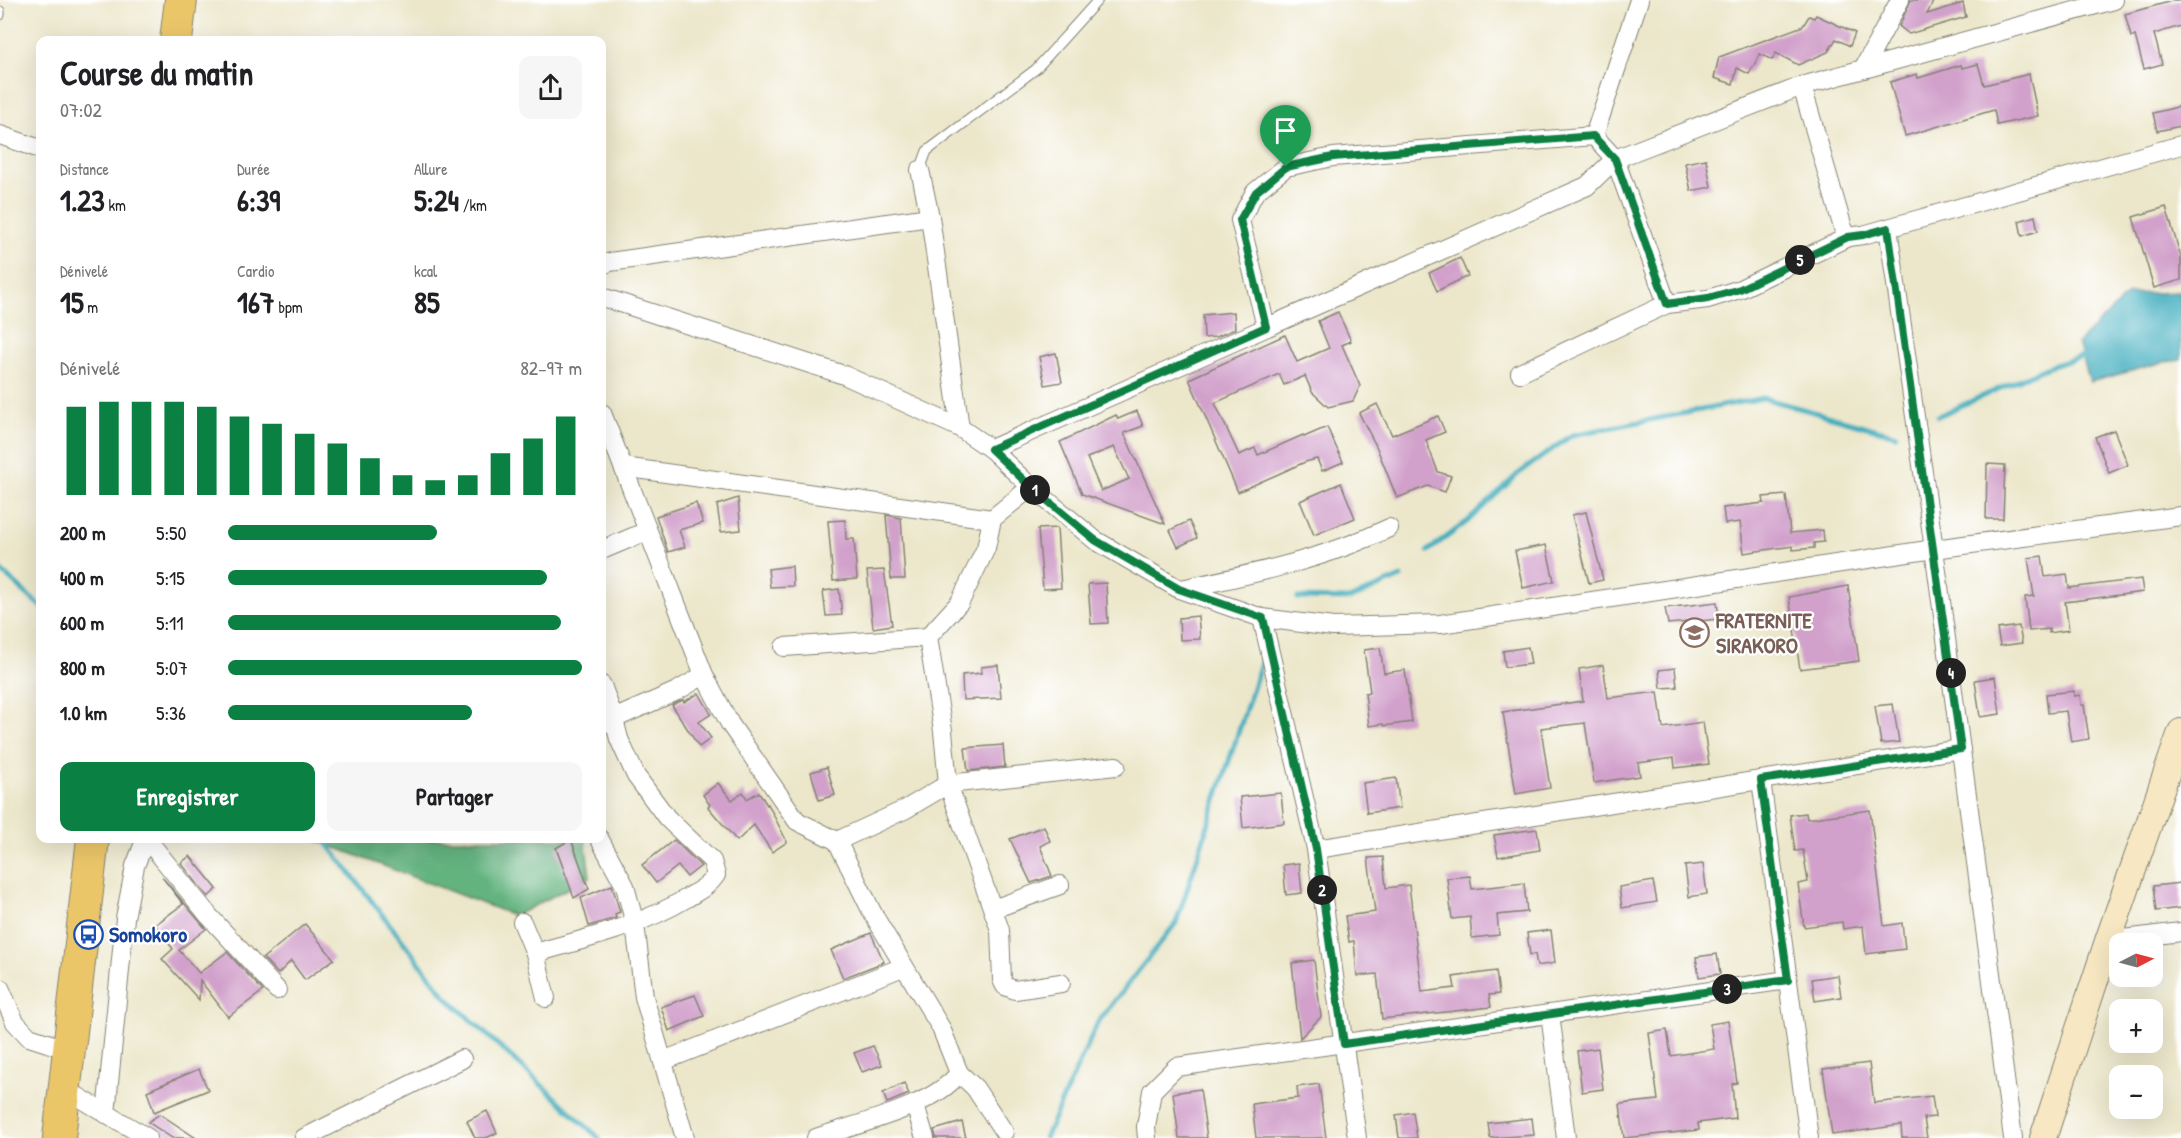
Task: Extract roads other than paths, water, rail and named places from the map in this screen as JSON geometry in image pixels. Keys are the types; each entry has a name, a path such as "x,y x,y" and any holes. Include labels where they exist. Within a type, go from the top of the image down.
{"highway":[{"path":"176,36 181,0"},
{"path":"59,1138 92,843"}],"street":[{"path":"1593,136 1639,0"},
{"path":"1863,69 1900,0"},
{"path":"991,449 1587,186 1615,159 1802,86 2114,0"},
{"path":"1802,86 1843,228 1848,237"},
{"path":"0,135 36,148"},
{"path":"1593,136 1615,159 1667,304"},
{"path":"1266,327 1240,220 1256,192 1286,167 1333,157 1593,136"},
{"path":"1520,373 1667,304 1708,298 1740,289 1848,237 1863,235 2181,145"},
{"path":"920,170 930,217 960,428"},
{"path":"606,263 930,217"},
{"path":"1888,228 1934,549 2013,1138"},
{"path":"606,298 844,375 960,428 991,449 1031,487 1095,540 1179,589 1263,618 1334,627 1440,624 1934,549 2181,516"},
{"path":"606,428 614,458 647,531 704,675 730,724 797,820 837,841 903,968 941,1028 959,1073 975,1088 1004,1132"},
{"path":"614,458 992,519"},
{"path":"784,646 928,637 960,602 986,548 992,519 1031,487"},
{"path":"1179,589 1275,570 1359,543 1389,528"},
{"path":"606,548 647,531"},
{"path":"1263,618 1316,849 1357,1138"},
{"path":"928,637 943,731 948,784 1000,930 1002,980 1005,986 1015,990 1061,983"},
{"path":"535,953 635,924 668,909 710,884 716,875 712,861 667,818 636,776 608,721 677,691 704,675"},
{"path":"2043,1138 2181,732"},
{"path":"1316,849 1961,749"},
{"path":"837,841 906,808 948,784 1116,766"},
{"path":"1761,780 1809,1138"},
{"path":"106,1114 124,918 135,866 144,843"},
{"path":"150,843 210,916 277,990"},
{"path":"602,843 625,886 635,924 644,997 685,1138"},
{"path":"993,909 1060,885"},
{"path":"522,922 535,953 546,999"},
{"path":"2108,942 2181,932"},
{"path":"663,1061 903,968"},
{"path":"1147,1138 1146,1127 1152,1091 1176,1067 1788,980"},
{"path":"0,988 15,1022 29,1036 69,1050"},
{"path":"1550,1014 1566,1138"},
{"path":"304,1138 462,1059"},
{"path":"816,1138 915,1104 953,1081 959,1073"},
{"path":"64,1089 148,1138"},
{"path":"915,1104 925,1138"}],"lane":[{"path":"920,170 927,151 1036,69 1098,0"}],"water":[{"path":"2181,292 2181,360 2164,362 2090,382 2078,343 2128,294"}],"waterway":[{"path":"1938,416 2048,367 2087,355"},
{"path":"1428,551 1468,521 1518,474 1572,435 1763,398 1896,435"},
{"path":"0,570 36,602"},
{"path":"1298,598 1350,599 1401,577"},
{"path":"1045,1138 1098,1022 1176,923 1264,654"},
{"path":"327,843 446,997 599,1138"}],"place":[{"name":"FRATERNITE SIRAKORO","path":"1695,633"},
{"name":"Somokoro","path":"88,934"}]}
